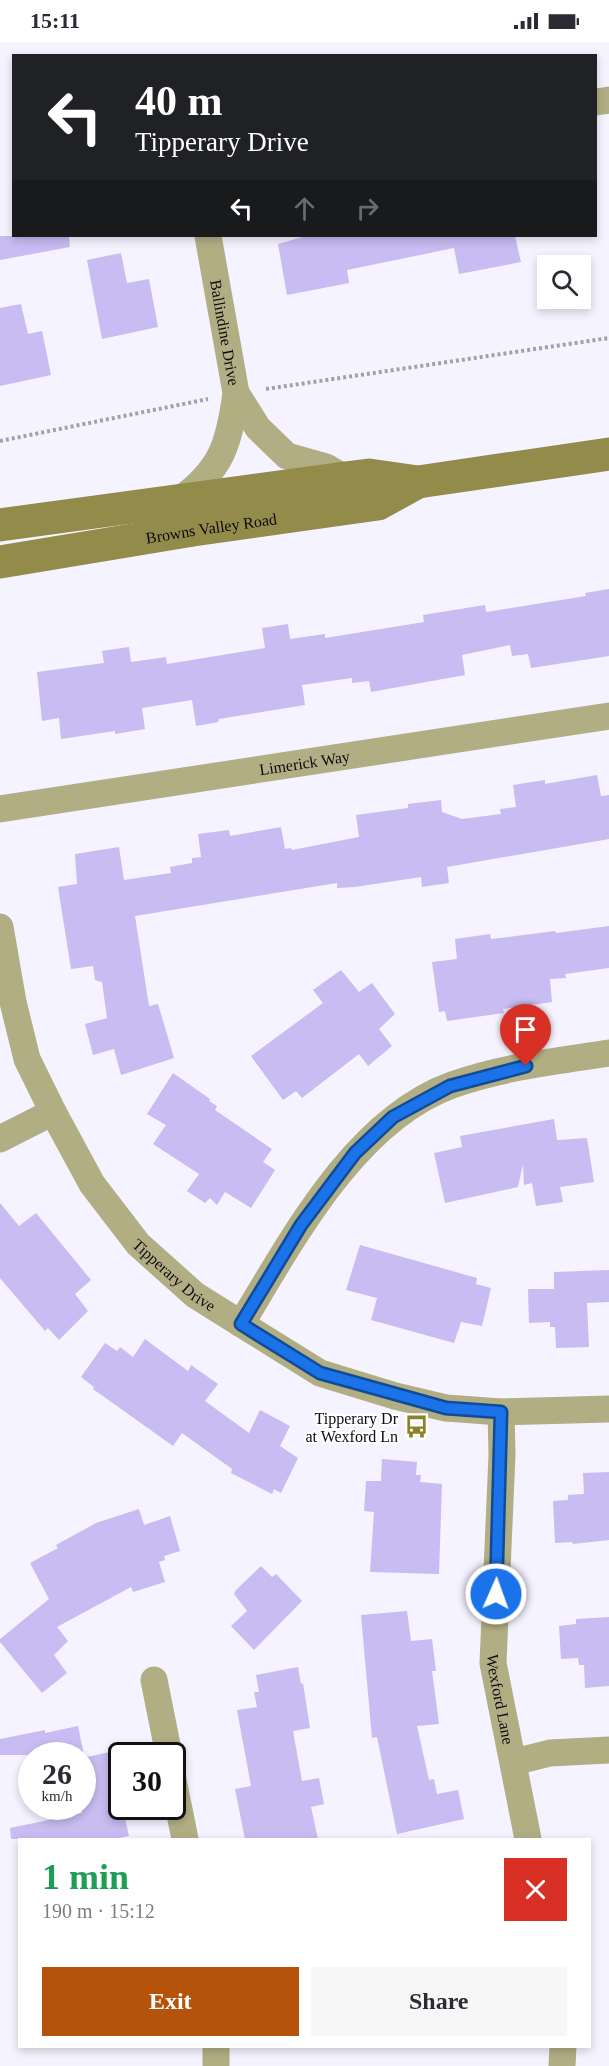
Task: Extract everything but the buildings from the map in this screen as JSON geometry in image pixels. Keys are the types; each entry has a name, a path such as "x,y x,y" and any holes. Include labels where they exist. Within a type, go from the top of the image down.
{"main road":[{"name":"Browns Valley Road","path":"0,525 369,475 418,482 609,454"},
{"name":"Browns Valley Road","path":"0,562 193,530 378,504 418,482"}],"street":[{"name":"Ballindine Drive","path":"208,237 236,393 258,428 287,456 326,467 345,478"},
{"path":"178,501 219,463 231,433 236,393"},
{"name":"Limerick Way","path":"0,809 609,716"},
{"name":"Tipperary Drive","path":"0,927 13,1002 27,1059 53,1112 92,1184 138,1244 195,1295 320,1373 446,1408 501,1412 609,1409"},
{"path":"241,1324 301,1225 355,1153 393,1117 450,1086 505,1070 609,1053"},
{"path":"0,1139 53,1112"},
{"name":"Wexford Lane","path":"501,1412 502,1455 493,1663 528,1838"},
{"path":"154,1680 166,1742"},
{"path":"514,1762 550,1753 609,1750"},
{"path":"181,1820 185,1838"},
{"path":"216,2048 216,2066"},
{"path":"562,2048 562,2066"}],"path":[{"path":"0,441 236,393 609,338"}],"place":[{"name":"Tipperary Dr at Wexford Ln","path":"416,1427"}],"route":[{"path":"496,1594 502,1455 501,1412 446,1408 395,1396 320,1373 241,1324 301,1225 355,1153 393,1117 450,1086 526,1066"}]}
